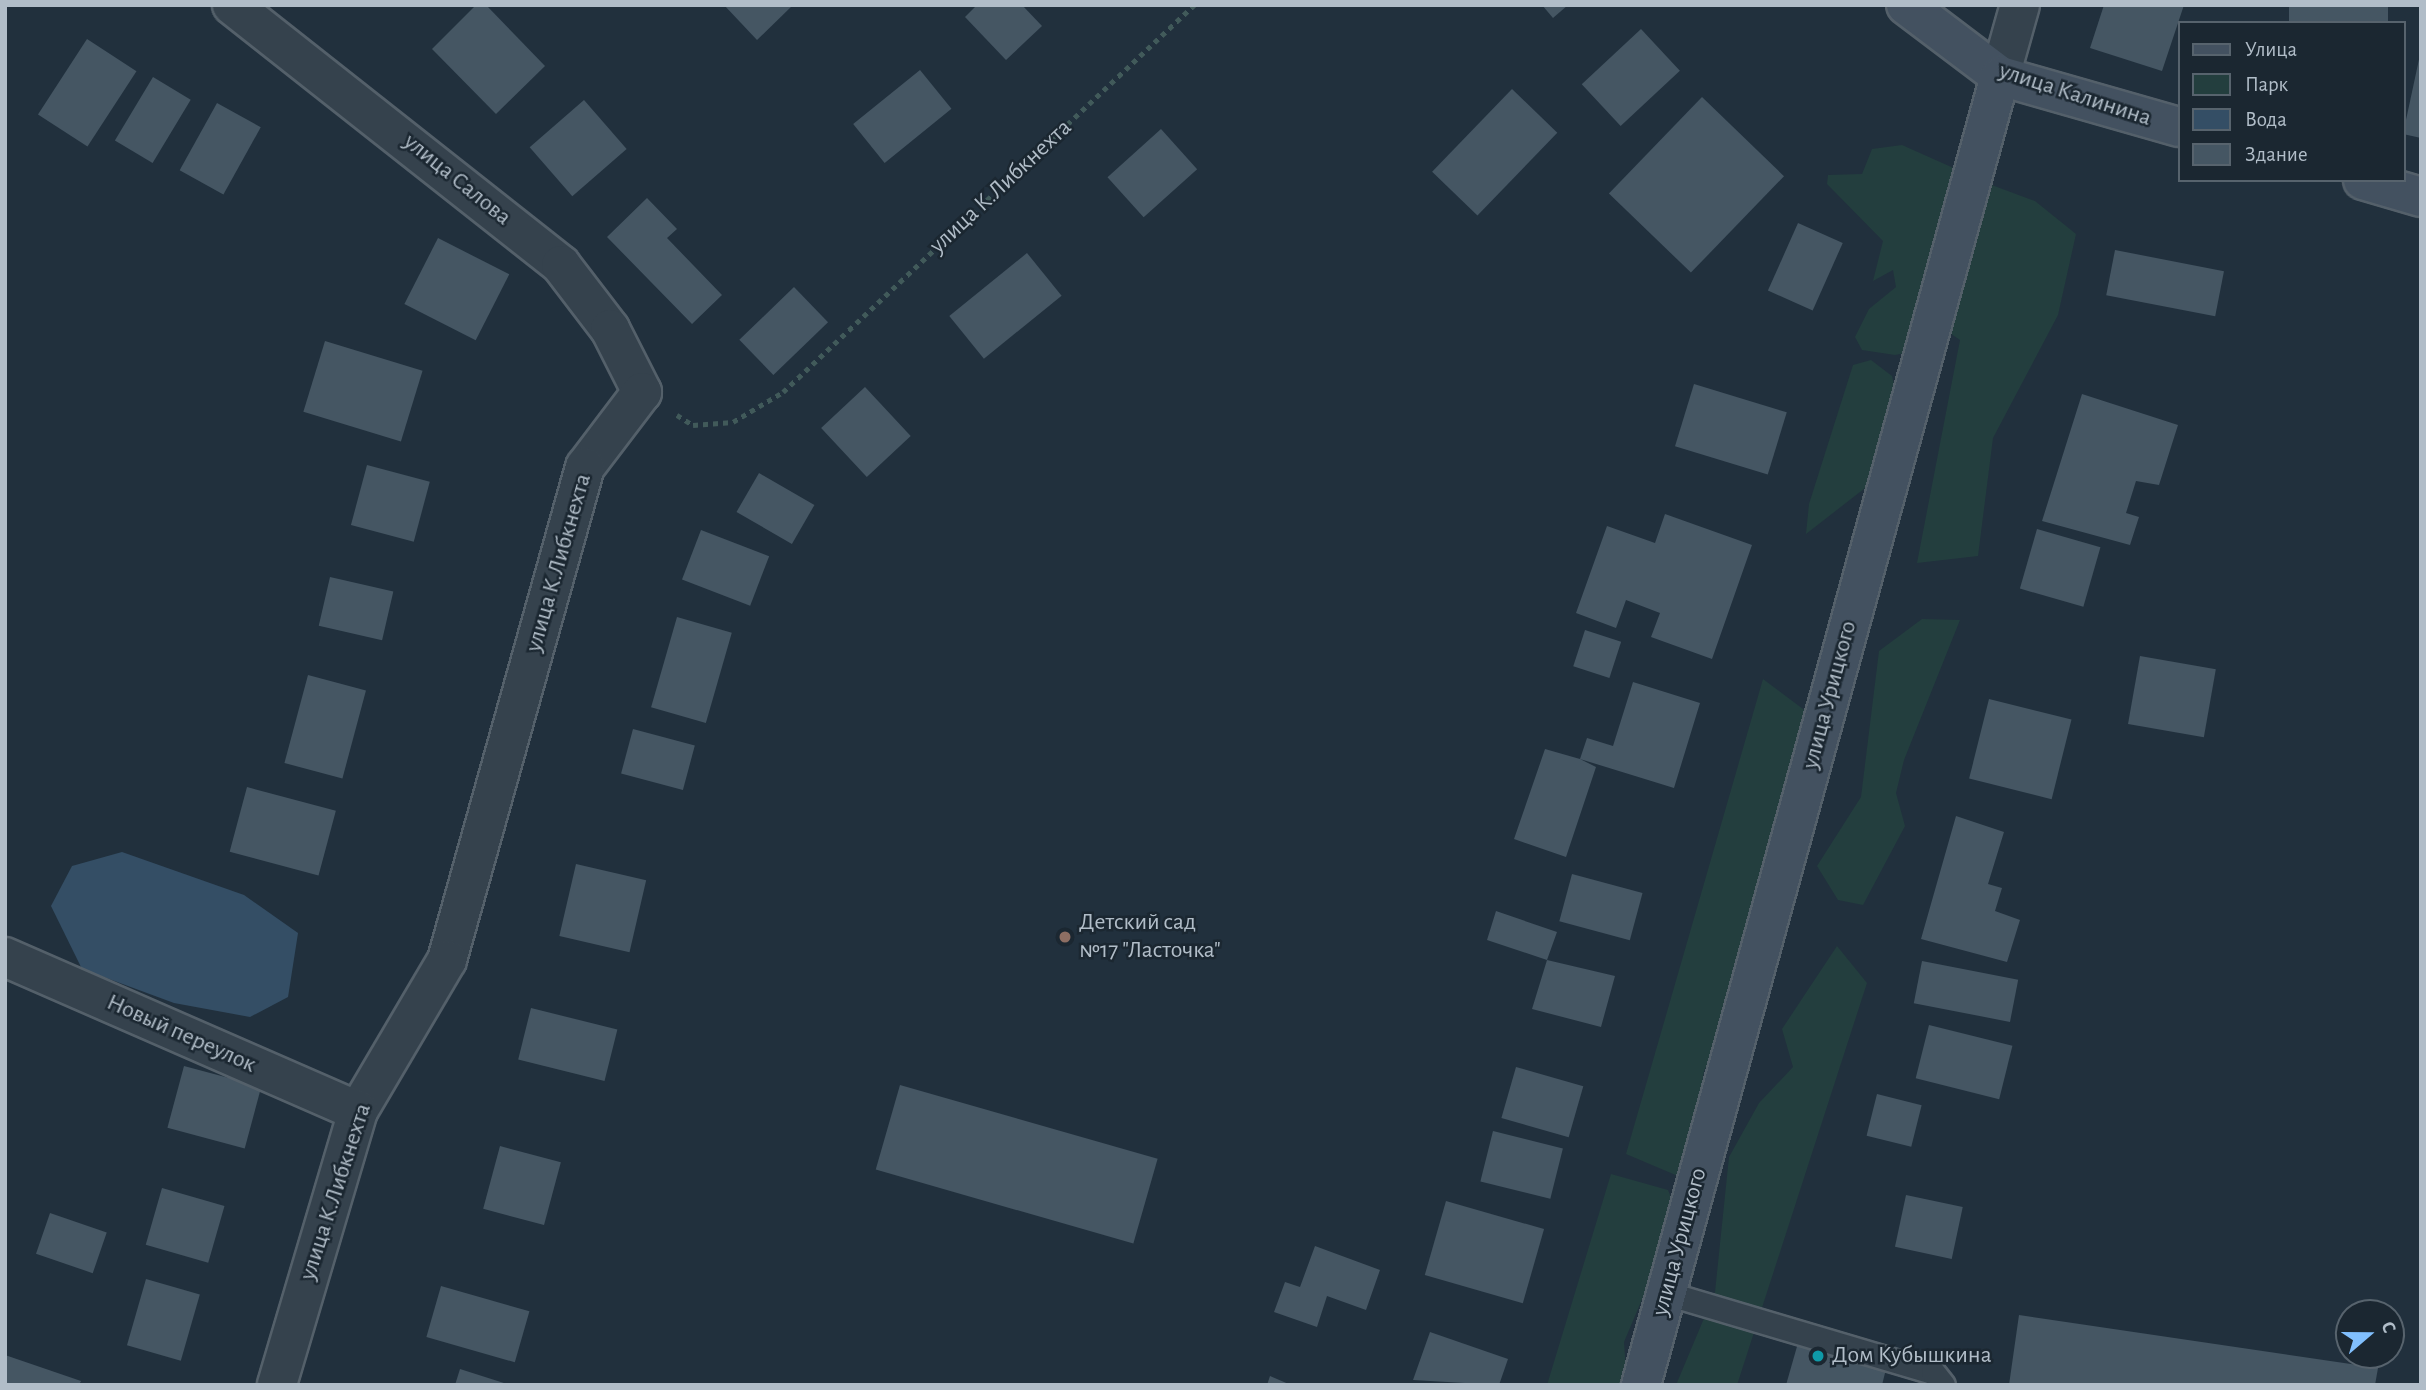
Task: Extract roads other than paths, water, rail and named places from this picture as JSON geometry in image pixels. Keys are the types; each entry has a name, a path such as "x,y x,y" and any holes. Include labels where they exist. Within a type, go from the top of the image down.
{"street":[{"name":"улица Салова","path":"232,5 561,265 610,329 642,392"},
{"name":"улица Калинина","path":"1906,5 2000,76 2178,127"},
{"name":"улица Урицкого","path":"1641,1385 2020,5"},
{"path":"2370,182 2421,197"},
{"name":"улица К.Либкнехта","path":"277,1385 358,1111 447,960 585,467 642,392"},
{"name":"Новый переулок","path":"5,957 358,1111"}],"lane":[{"path":"1666,1293 1933,1372 1944,1385"}],"water":[{"path":"122,852 244,895 298,933 288,997 250,1017 174,1003 82,969 51,906 72,866"}],"place":[{"name":"Детский сад №17 \"Ласточка\"","path":"1065,937"},
{"name":"Дом Кубышкина","path":"1818,1356"}]}
